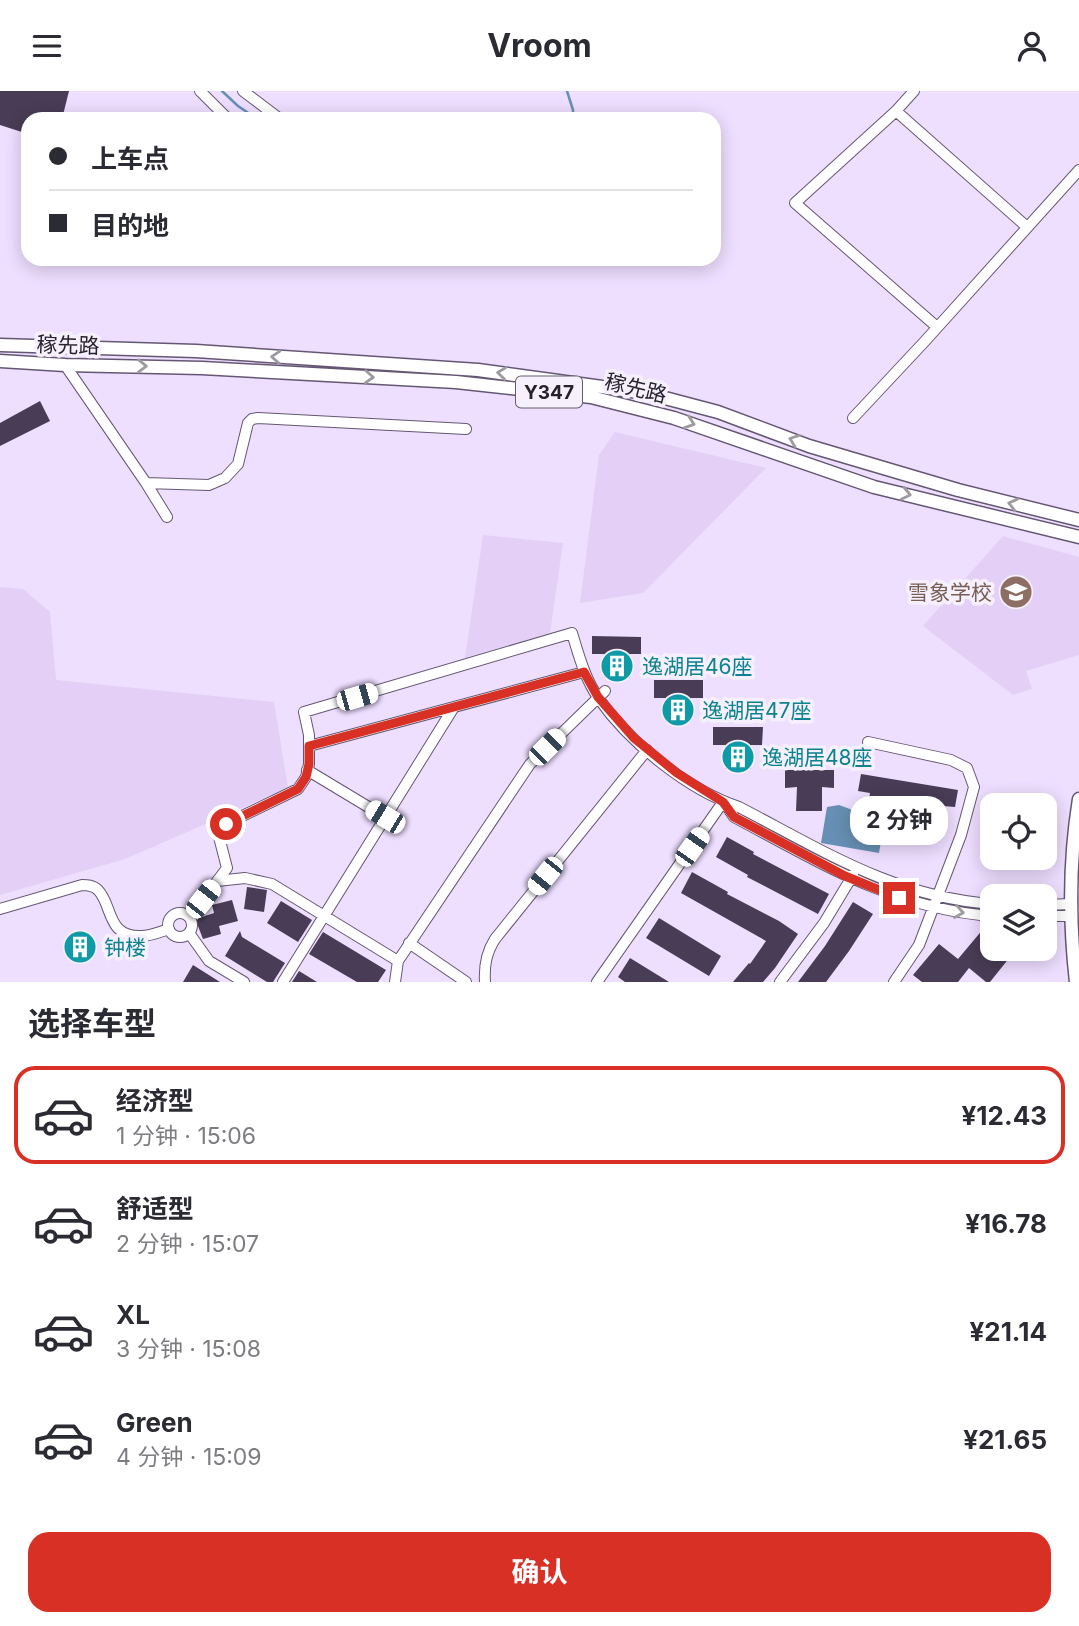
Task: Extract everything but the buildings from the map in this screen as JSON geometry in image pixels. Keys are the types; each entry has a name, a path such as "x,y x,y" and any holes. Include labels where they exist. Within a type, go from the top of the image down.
{"main road":[{"name":"稼先路","path":"0,345 196,351 478,370 646,393 718,412 809,446 958,490 1079,520"},
{"name":"稼先路","path":"0,361 202,368 456,382 591,397 674,418 874,487 1079,537"},
{"path":"1076,982 1071,910 1079,799"}],"street":[{"path":"200,91 221,112"},
{"path":"243,91 271,112"},
{"path":"914,91 896,111 795,203 937,327"},
{"path":"896,111 1027,227"},
{"path":"853,418 1079,170"},
{"path":"65,365 167,517"},
{"path":"146,483 209,485 225,478 239,464 248,423 252,419 466,429"},
{"path":"190,917 228,868 218,833 226,824 298,789 306,777 309,734 304,712 572,633 584,672 621,725 677,773 723,802 740,807 885,881 938,896 980,902"},
{"path":"309,746 584,672"},
{"path":"395,982 398,961 408,943 530,764 601,694"},
{"path":"283,982 454,707"},
{"path":"868,742 951,760 967,768 974,787 961,835 919,945 894,982"},
{"path":"485,982 485,959 495,939 647,750"},
{"path":"307,770 385,817"},
{"path":"723,802 734,817 851,879 899,898 980,915"},
{"path":"597,982 723,802"},
{"path":"780,982 809,945 857,869"},
{"path":"217,881 245,878 263,881 281,889 398,961"},
{"path":"0,909 90,885 98,890 112,922 120,930 143,936 169,929"},
{"path":"1057,907 1071,910"},
{"path":"1057,913 1071,910"},
{"path":"182,913 190,917 192,925 189,933 177,937 169,929 169,921 174,915 182,913"},
{"path":"189,933 209,961 243,982"},
{"path":"408,943 466,982"}],"shaded area":[{"path":"615,432 766,468 643,593 580,603 599,455"},
{"path":"483,535 563,543 550,633 465,658"},
{"name":"雪象学校","path":"1003,536 1079,557 1079,655 1026,671 1032,689 1013,695 923,626"},
{"path":"0,587 23,589 50,612 56,680 274,702 288,788 125,859 0,895"}],"water":[{"path":"839,805 859,816 870,818 866,838 881,841 879,853 821,843 827,807"}],"waterway":[{"path":"222,91 247,112"},
{"path":"567,91 573,112"}],"place":[{"name":"雪象学校","path":"1016,592"},
{"name":"逸湖居46座","path":"617,666"},
{"name":"逸湖居47座","path":"678,710"},
{"name":"逸湖居48座","path":"738,757"},
{"name":"钟楼","path":"80,947"}],"route":[{"path":"226,824 298,789 306,777 309,746 584,672 609,712 634,738 677,773 723,802 734,817 845,876 899,898"}]}
